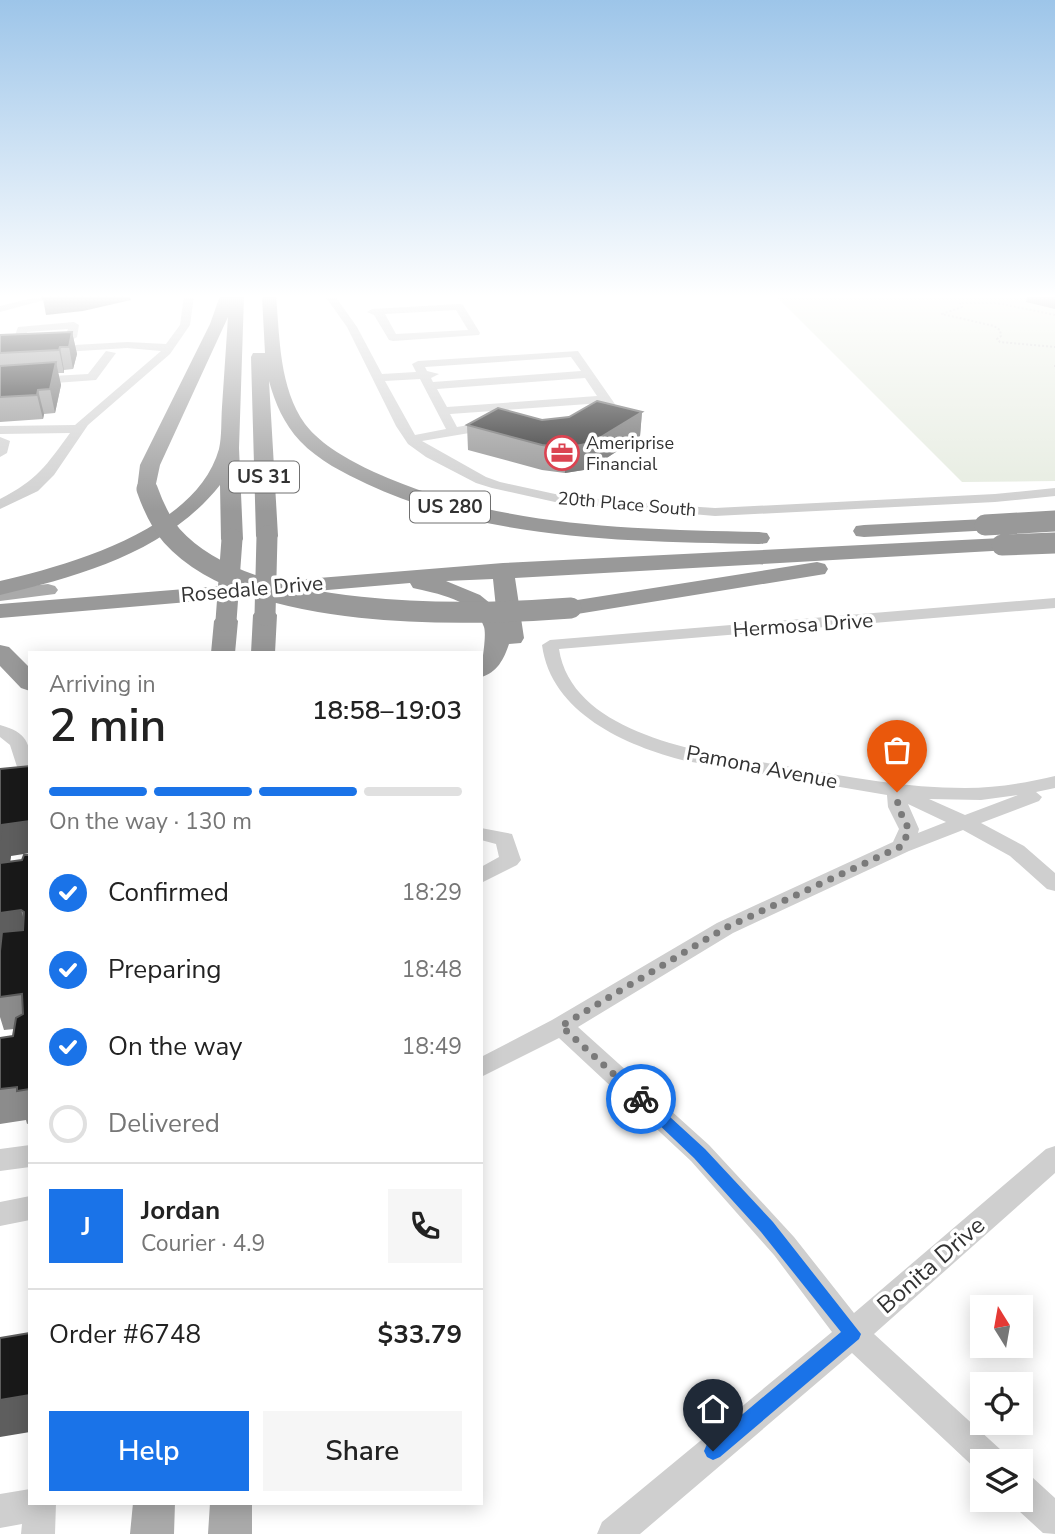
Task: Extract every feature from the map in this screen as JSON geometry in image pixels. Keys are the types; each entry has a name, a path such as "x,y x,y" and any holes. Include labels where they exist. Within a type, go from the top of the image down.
{"highway":[{"path":"197,368 150,465 147,489 159,519 179,544 206,562 245,582 317,600 399,613 470,615 571,608 833,567 1004,547 1055,544"},
{"name":"US 31","path":"223,651 232,539 229,448 233,368"},
{"name":"US 31","path":"259,368 267,536 263,651"},
{"name":"US 280","path":"275,368 276,384 296,424 316,446 366,477 409,495 448,507 525,522 671,536 759,538 1055,521"},
{"path":"0,588 79,567 135,544 191,505 216,477 229,448"},
{"name":"Rosedale Drive","path":"47,590 460,556 759,538"},
{"name":"Rosedale Drive","path":"0,611 503,570 1004,547"},
{"path":"460,556 484,560 503,570 514,648 505,665 483,681"},
{"path":"383,578 434,584 467,596 493,619 499,630 496,648 483,667"},
{"path":"0,611 47,590"},
{"path":"264,621 272,651"},
{"path":"0,652 28,681"}],"main road":[{"name":"Rosedale Drive","path":"0,595 47,590"},
{"path":"152,1534 154,1505"},
{"path":"230,1534 231,1505"}],"street":[{"path":"105,377 107,368"},
{"path":"0,505 33,488 49,472 78,429 146,368"},
{"name":"20th Place South","path":"373,368 402,426 412,439 431,454 481,480 555,498 715,512 1055,492"},
{"path":"420,368 453,431"},
{"path":"378,378 426,380 585,369 611,407 601,414 576,421"},
{"path":"0,383 105,377 133,379"},
{"path":"439,405 601,393"},
{"path":"412,439 505,425"},
{"path":"0,430 78,429"},
{"path":"0,441 4,441 0,453"},
{"path":"1021,495 1055,530"},
{"name":"Hermosa Drive","path":"550,645 1055,603"},
{"name":"Pamona Avenue","path":"550,645 549,657 560,682 578,701 605,722 684,754 897,792 1006,793 1055,782"},
{"path":"0,731 15,736 21,743 28,769"},
{"path":"483,1067 561,1026 725,928 902,846 1055,788"},
{"path":"897,792 898,807 909,830 902,846"},
{"name":"Pamona Avenue","path":"897,792 965,823"},
{"path":"965,823 1017,852 1055,884"},
{"path":"483,834 505,839 510,860 483,875"},
{"path":"561,1026 700,1153 784,1246 852,1334 977,1449"},
{"path":"0,1160 28,1156"},
{"name":"Bonita Drive","path":"614,1534 852,1334 1055,1157"},
{"path":"0,1213 28,1208"},
{"path":"1033,1501 1055,1521"},
{"path":"0,1511 34,1505"},
{"path":"38,1534 40,1505"}],"shaded area":[{"path":"848,368 1055,368 1055,481 962,482"}],"building":[{"path":"0,368 55,368 50,389 38,390 37,395 0,397"},
{"path":"597,401 642,412 591,443 565,448 542,445 467,425 498,408 542,420 569,417"},
{"path":"28,766 28,821 2,825 0,840 0,769"},
{"path":"24,855 28,855 28,1089 17,1091 17,1087 0,1089 0,1038 13,1036 16,1018 23,1014 22,994 0,997 0,951 2,932 23,930 24,912 21,910 0,913 0,863 22,860"},
{"path":"28,1333 28,1395 0,1400 0,1338"}],"way so far":[{"path":"641,1099 561,1026 725,928 902,846 909,830 898,807 897,792"}],"place":[{"name":"Ameriprise Financial","path":"562,453"}],"route":[{"path":"641,1099 700,1153 767,1227 852,1334 713,1451"}]}
